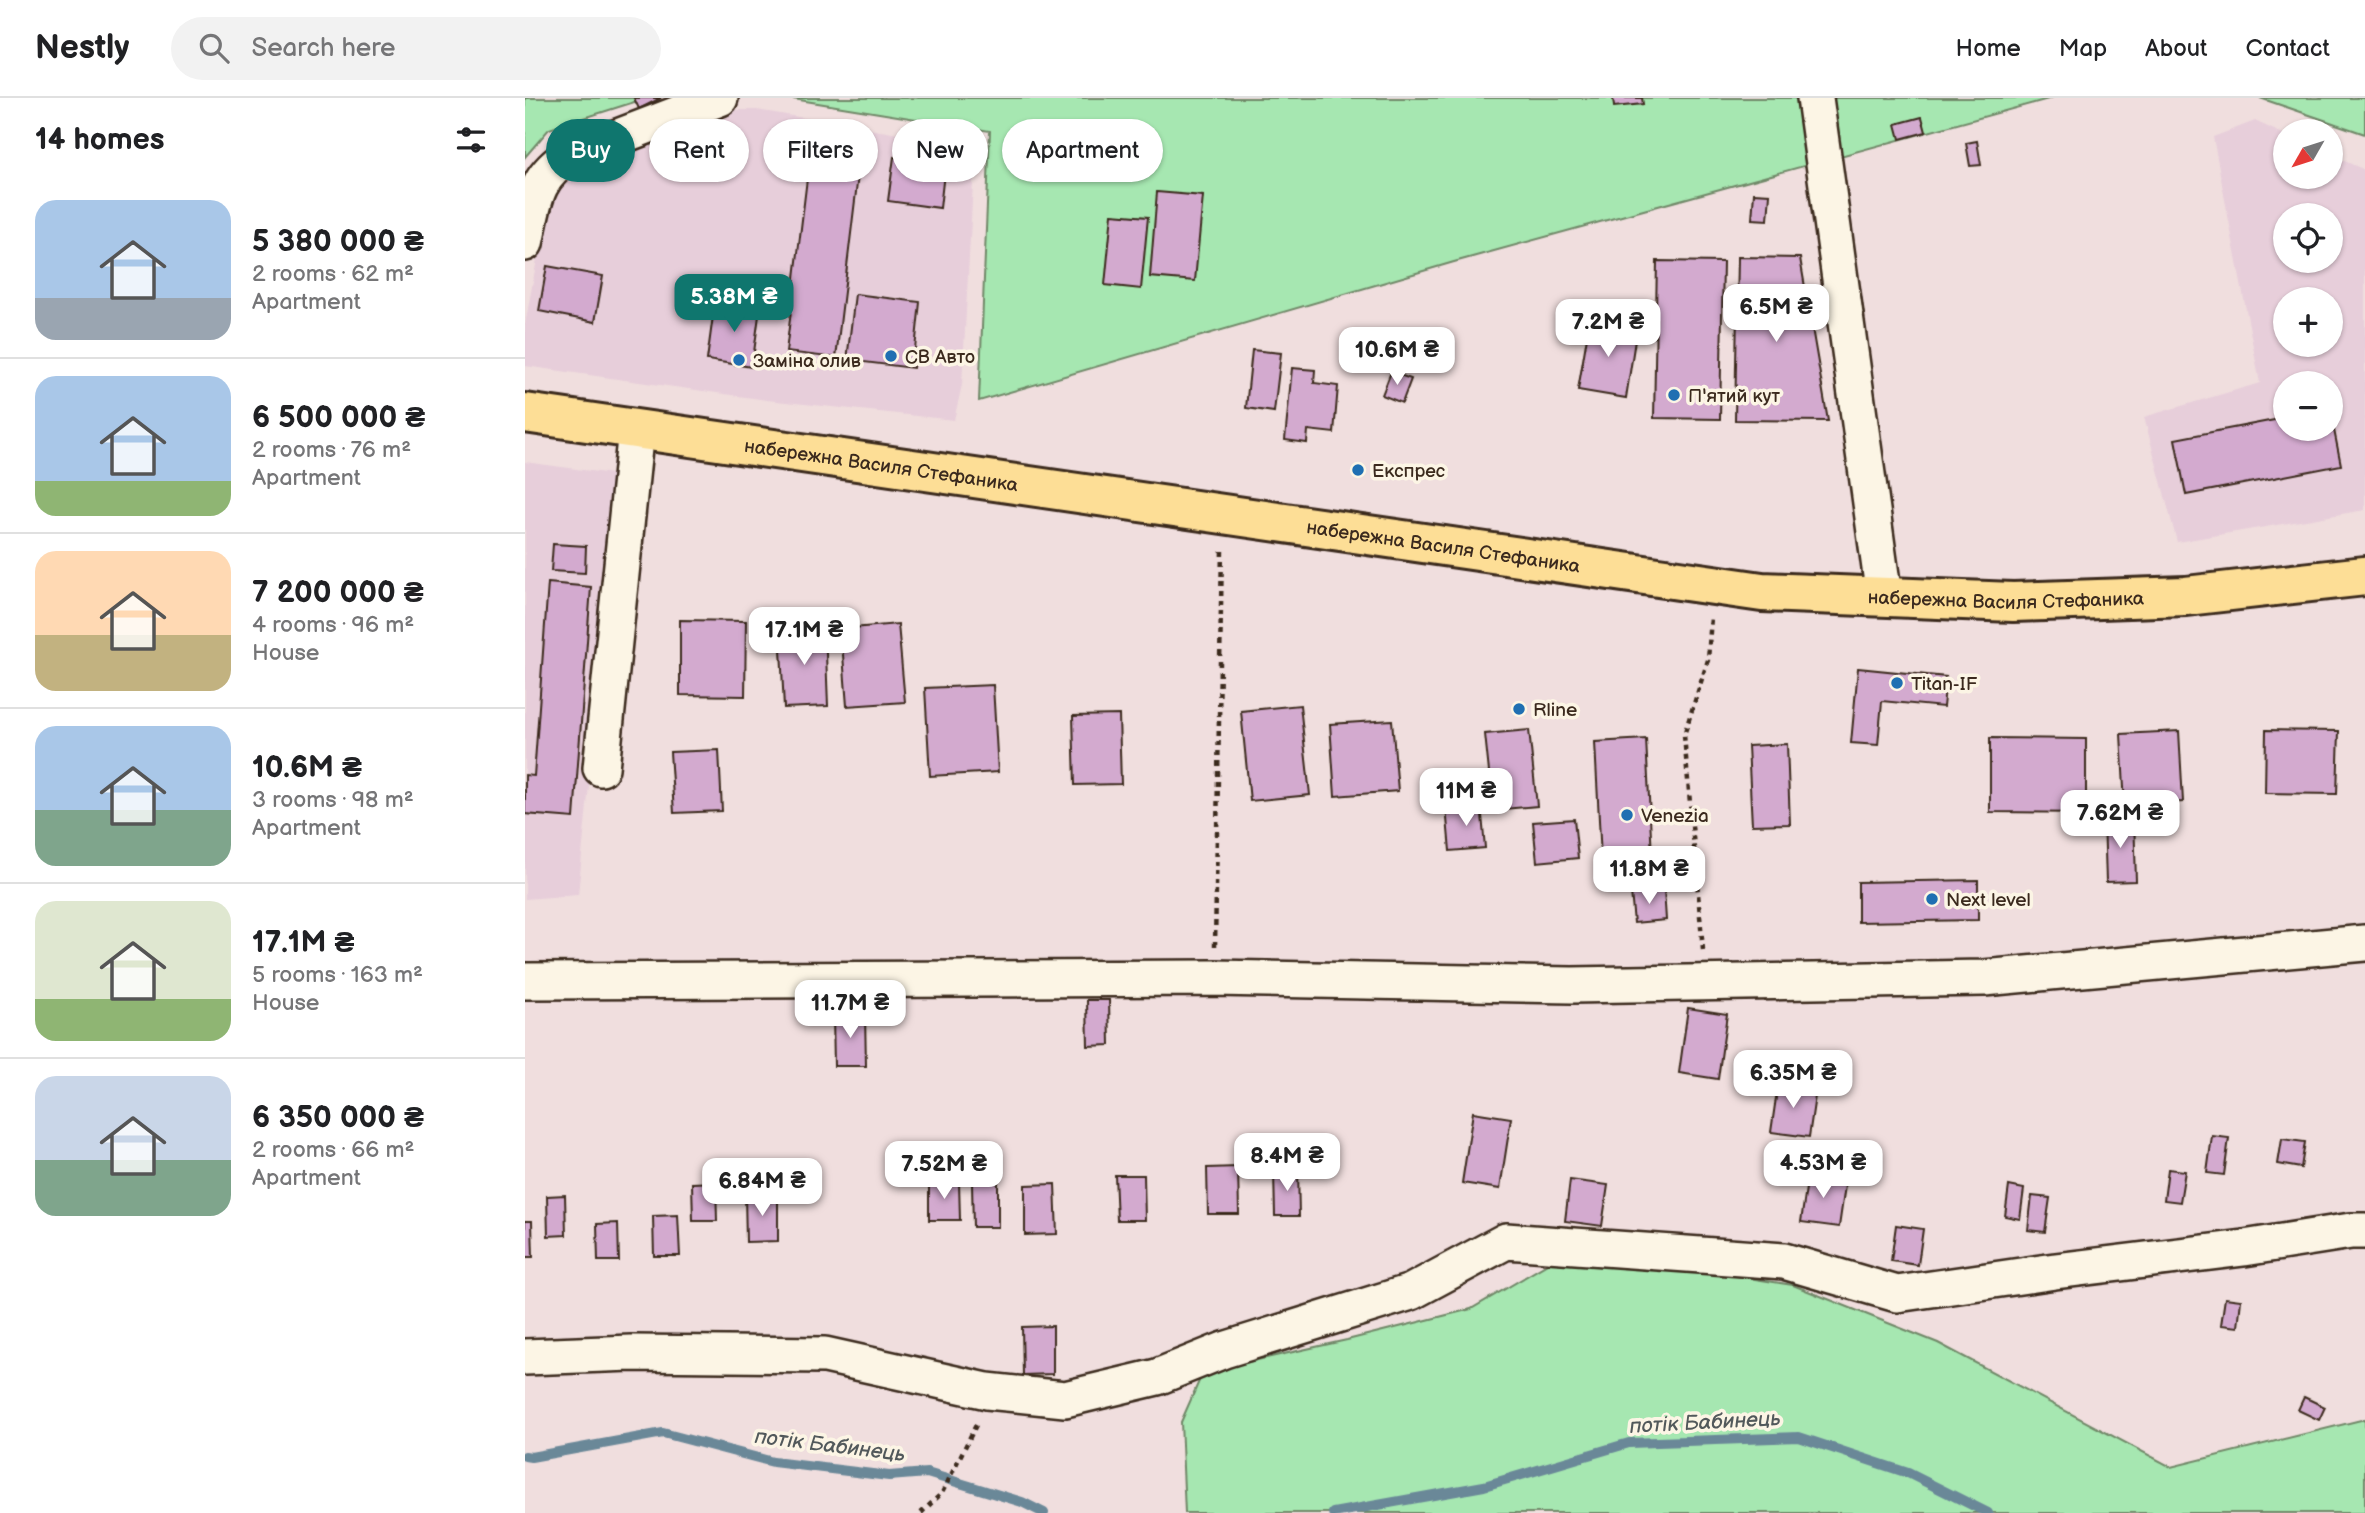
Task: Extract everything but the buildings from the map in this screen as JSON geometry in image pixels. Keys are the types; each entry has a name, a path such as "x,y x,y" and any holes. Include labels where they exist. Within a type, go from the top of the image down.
{"main road":[{"name":"набережна Василя Стефаника","path":"525,413 1762,592 2013,602 2186,596 2365,576"}],"street":[{"path":"525,243 536,195 543,178 555,164 571,155 720,98"},
{"path":"1815,98 1884,597"},
{"path":"601,768 636,429"},
{"path":"525,981 1214,978 1572,985 1984,978 2365,943"},
{"path":"525,1357 632,1353 825,1355 987,1391 1065,1399 1157,1377 1224,1350 1411,1292 1506,1241 1784,1261 1897,1294 2365,1231"}],"path":[{"path":"1214,978 1223,514"},
{"path":"1706,982 1684,734 1708,660 1713,585"},
{"path":"921,1513 942,1493 979,1419 987,1391"}],"shaded area":[{"path":"721,110 757,110 810,119 763,119 763,182 878,182 878,131 892,133 892,182 973,182 962,385 954,420 767,400 525,366 525,325 551,182 635,182 635,146 649,140 649,182 749,182 749,119 700,119"},
{"path":"2255,121 2273,129 2273,189 2343,189 2343,160 2365,170 2365,510 2177,542 2144,417 2260,383 2213,137"},
{"path":"525,462 620,475 578,895 525,899"}],"green space":[{"path":"525,98 647,98 581,119 546,119 546,132 525,157"},
{"path":"787,98 2052,98 1454,262 979,401 990,131 988,119 916,119"},
{"path":"2260,98 2365,98 2365,134 2343,126 2343,119 2321,119"},
{"path":"1571,1250 1793,1285 1938,1343 2171,1467 2365,1419 2365,1513 1185,1513 1181,1422 1203,1372 1471,1309"}],"waterway":[{"name":"потік Бабинець","path":"525,1456 663,1433 773,1462 889,1476 927,1473 1022,1502 1044,1513"},
{"name":"потік Бабинець","path":"1333,1513 1484,1486 1629,1443 1799,1437 1908,1473 1988,1513"}],"place":[{"name":"СВ Авто","path":"891,356"},
{"name":"Заміна олив","path":"739,360"},
{"name":"П'ятий кут","path":"1674,395"},
{"name":"Експрес","path":"1358,470"},
{"name":"Titan-IF","path":"1897,683"},
{"name":"Rline","path":"1519,709"},
{"name":"Venezia","path":"1627,815"},
{"name":"Next level","path":"1932,899"}]}
